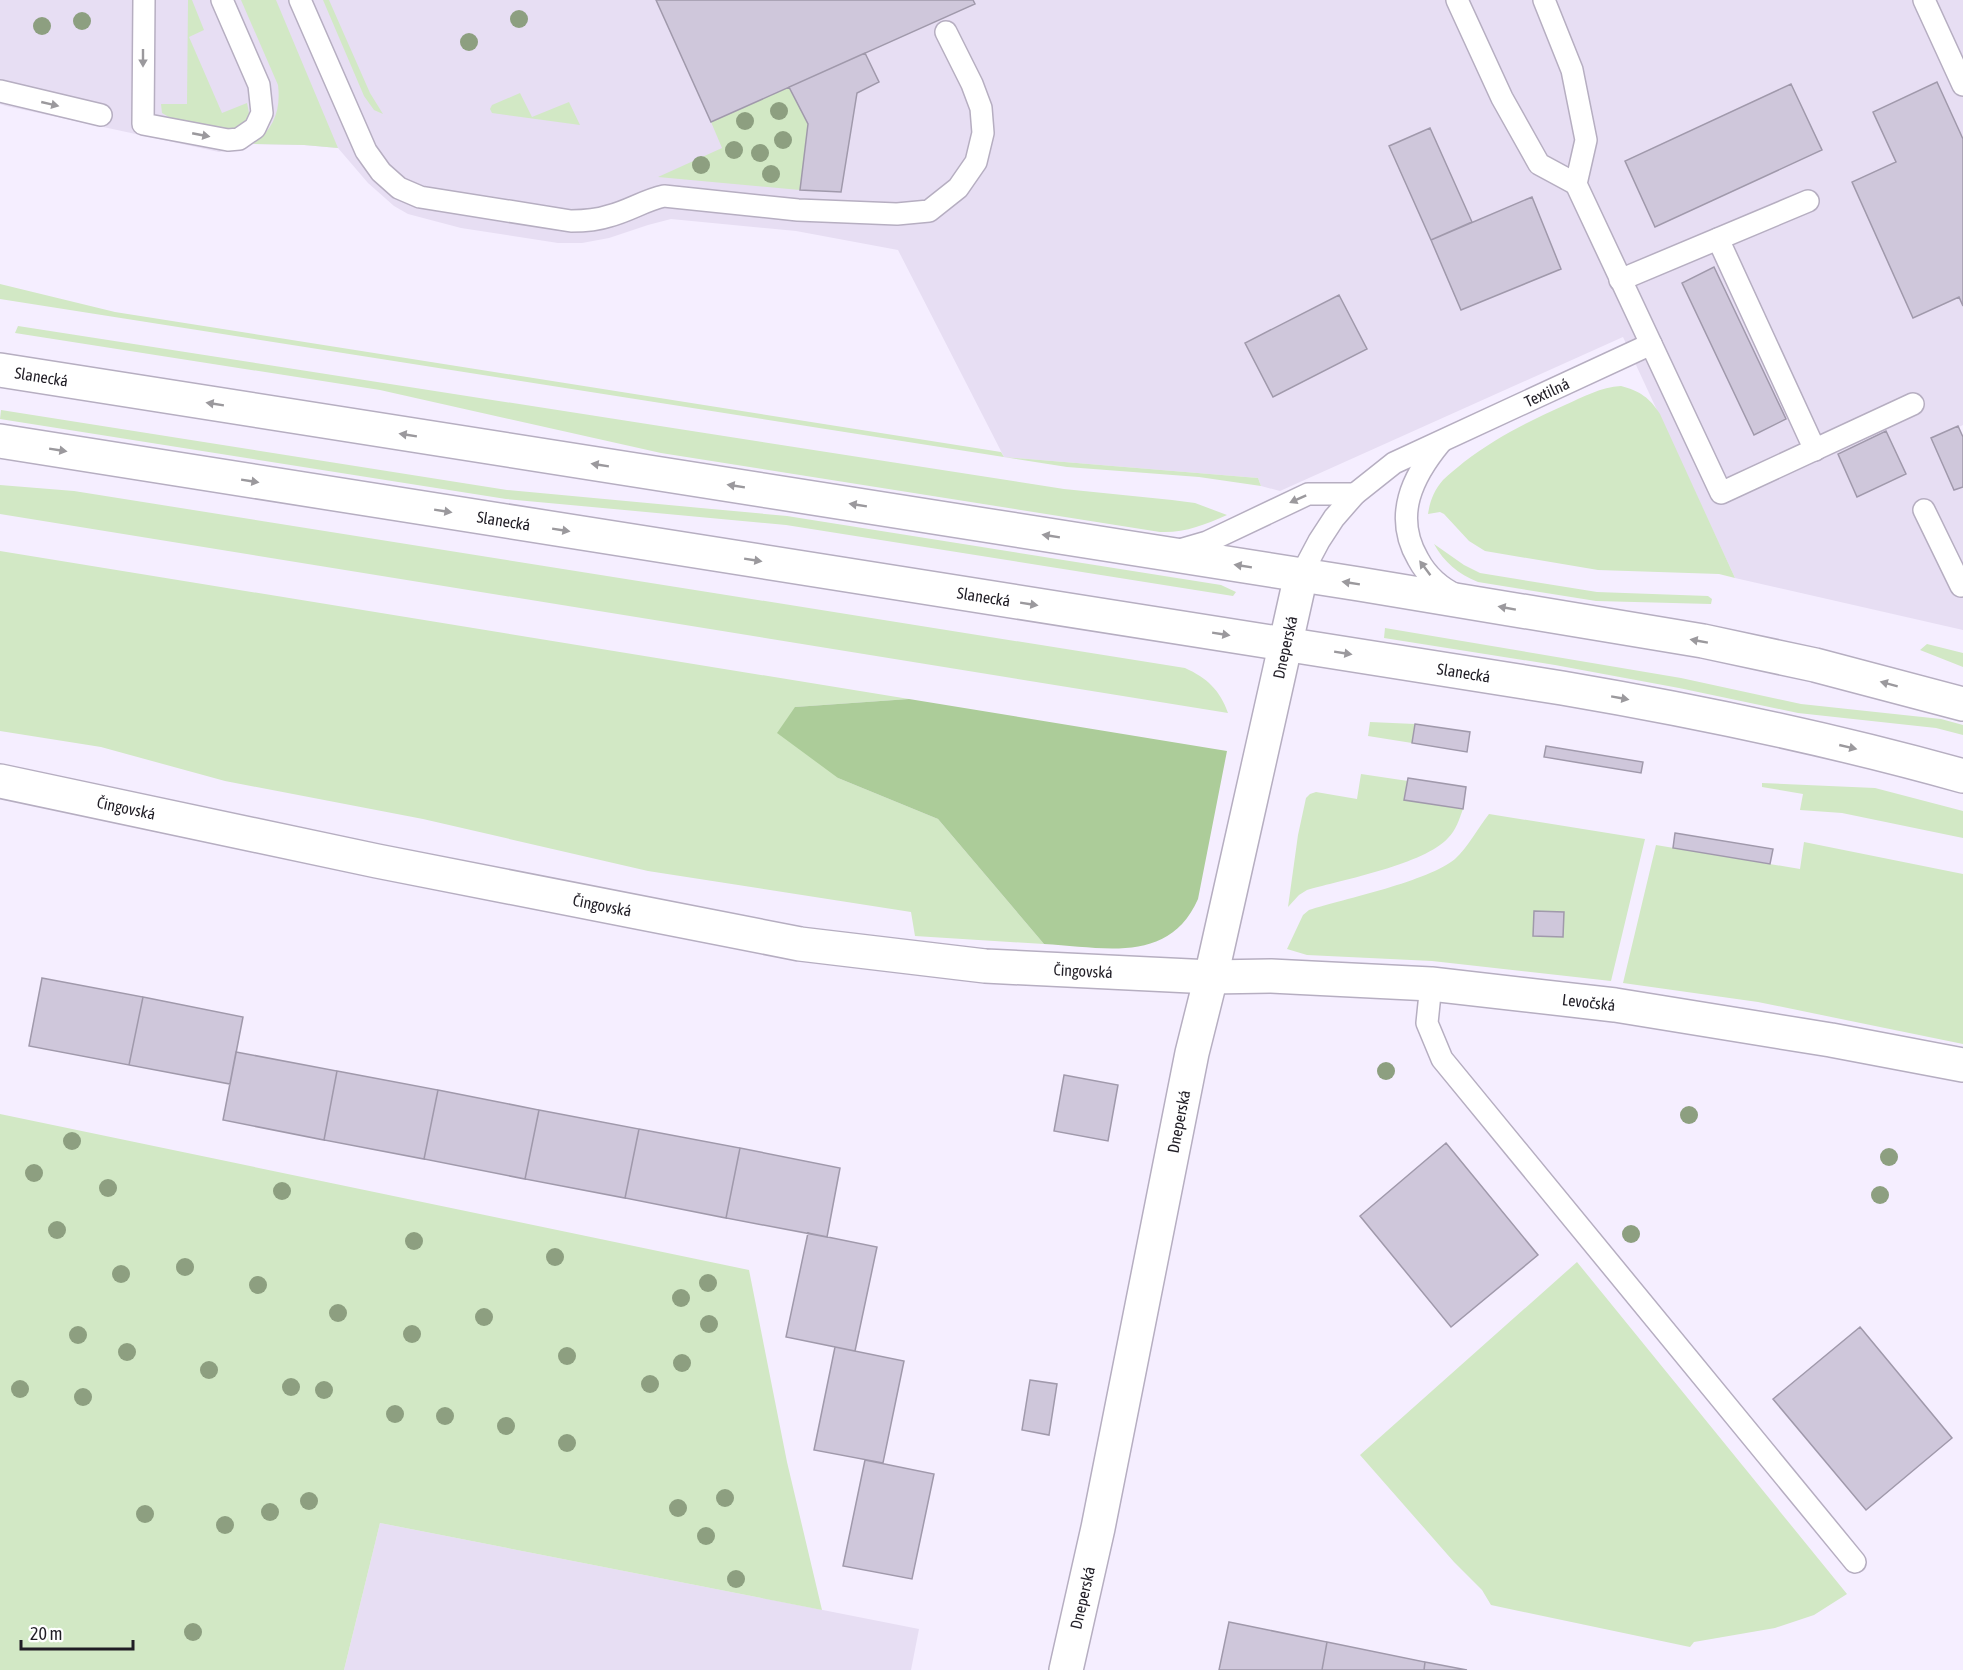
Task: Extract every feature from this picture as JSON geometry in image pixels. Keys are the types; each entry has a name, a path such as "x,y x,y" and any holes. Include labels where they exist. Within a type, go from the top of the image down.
{"main road":[{"name":"Slanecká","path":"0,370 1471,602 1704,641 1815,665 1963,704"},
{"name":"Slanecká","path":"0,441 1633,700 1774,730 1963,776"},
{"name":"Dneperská","path":"1066,1670 1101,1516 1192,1053 1301,575"},
{"name":"Čingovská","path":"0,781 388,863 800,944 985,966 1211,977"},
{"name":"Levočská","path":"1211,977 1271,976 1431,984 1615,1005 1831,1040 1963,1065"}],"lane":[{"path":"144,0 143,124 213,138 239,139 255,128 260,120 261,95 259,85 222,0"},
{"path":"300,0 366,151 381,172 399,189 443,202 571,221 612,216 649,199 664,196 798,210 897,214 929,210 958,188 976,162 983,133 981,108 946,32"},
{"path":"1457,0 1502,98 1539,164 1576,184 1721,493 1913,404"},
{"path":"1544,0 1572,69 1586,140 1576,184"},
{"path":"1924,0 1963,85"},
{"path":"0,90 101,115"},
{"path":"1620,280 1808,201"},
{"path":"1718,239 1815,450"},
{"name":"Textilná","path":"1301,575 1334,518 1355,494 1394,463 1651,344"},
{"name":"Textilná","path":"1443,439 1429,456 1412,490 1405,527 1414,553 1428,574 1448,591 1471,602"},
{"path":"1160,553 1184,550 1207,542 1308,494 1355,494"},
{"path":"1924,510 1961,586"},
{"path":"1431,984 1427,1023 1442,1059 1855,1562"}],"shaded area":[{"path":"0,0 1963,0 1963,425 1959,427 1963,437 1963,630 1735,578 1623,337 1280,491 1261,486 1258,478 1004,457 898,250 796,231 671,219 609,238 582,243 558,243 461,228 408,214 394,206 368,183 338,148 253,144 240,149 219,152 6,106 0,104"},
{"path":"380,1523 919,1629 911,1670 344,1670"}],"green space":[{"path":"188,0 192,0 204,30 189,37 222,113 247,103 249,113 247,122 232,132 174,120 162,113 161,104 187,104"},
{"path":"241,0 276,0 338,148 253,144 271,125 277,111 279,94 278,85"},
{"path":"323,0 329,0 370,93 383,114 374,110 364,96"},
{"path":"789,87 808,124 800,190 658,177 722,148 711,122"},
{"path":"520,93 532,117 569,102 580,125 492,113 490,109 492,105"},
{"path":"0,284 115,312 1001,452 1004,457 1258,478 1261,486 1199,477 1067,467 0,299"},
{"path":"18,326 1064,489 1195,503 1227,515 1186,530 1160,532 661,453 380,390 15,333"},
{"path":"1621,386 1644,396 1660,414 1735,578 1719,574 1598,570 1485,551 1469,541 1444,514 1440,512 1428,514 1433,496 1443,480 1488,445 1525,424 1585,396 1606,388"},
{"path":"1,410 507,490 787,516 1221,585 1236,592 1233,596 786,525 506,499 0,419"},
{"path":"0,485 74,491 1185,668 1200,676 1217,691 1228,713 0,514"},
{"path":"1434,544 1480,573 1597,592 1708,596 1712,599 1711,604 1596,601 1478,582 1452,567"},
{"path":"0,551 909,699 795,707 838,778 938,819 1044,944 915,936 911,912 648,871 423,819 225,781 101,747 0,731"},
{"path":"1385,628 1681,678 1801,704 1941,719 1963,725 1963,735 1936,728 1798,713 1555,665 1384,638"},
{"path":"1927,644 1963,653 1963,667 1920,650"},
{"path":"909,699 1227,751 1198,899 1185,920 1170,934 1152,943 1132,947 1089,948 1044,944 938,819 838,778 777,733 795,707"},
{"path":"1370,722 1415,724 1412,743 1368,736"},
{"path":"1361,774 1408,781 1405,800 1463,809 1455,828 1448,838 1421,856 1382,870 1307,890 1288,907 1298,835 1306,798 1316,792 1357,799"},
{"path":"1762,783 1875,788 1963,811 1963,838 1842,813 1800,810 1803,794 1762,787"},
{"path":"1489,814 1645,839 1611,981 1432,961 1307,955 1287,949 1303,915 1309,910 1407,882 1443,867 1460,854"},
{"path":"1804,842 1963,874 1963,1044 1758,1002 1623,983 1656,845 1800,869"},
{"path":"0,1114 749,1270 787,1462 822,1610 380,1523 344,1670 0,1670"},
{"path":"1577,1262 1847,1594 1814,1615 1775,1628 1694,1642 1690,1647 1491,1605 1482,1590 1454,1562 1360,1455"}],"building":[{"path":"656,0 973,0 975,4 711,122"},
{"path":"865,53 879,82 857,93 841,192 800,190 808,124 789,87"},
{"path":"1937,82 1963,139 1963,306 1959,297 1913,318 1852,182 1896,162 1873,112"},
{"path":"1791,84 1822,150 1655,227 1625,161"},
{"path":"1430,128 1472,222 1431,240 1389,146"},
{"path":"1532,197 1561,269 1461,310 1431,240"},
{"path":"1714,267 1786,419 1754,435 1682,283"},
{"path":"1339,295 1367,349 1273,397 1245,343"},
{"path":"1958,426 1963,437 1963,487 1954,490 1931,438"},
{"path":"1886,431 1906,474 1857,497 1838,454"},
{"path":"1415,724 1470,732 1467,752 1412,743"},
{"path":"1546,746 1643,762 1641,773 1544,757"},
{"path":"1408,778 1466,787 1463,809 1404,800"},
{"path":"1675,833 1773,849 1770,864 1673,848"},
{"path":"1534,911 1564,912 1563,937 1533,936"},
{"path":"42,978 143,997 129,1065 29,1046"},
{"path":"143,997 243,1017 230,1084 129,1065"},
{"path":"236,1052 337,1071 324,1140 223,1120"},
{"path":"337,1071 438,1090 424,1159 324,1140"},
{"path":"1064,1075 1118,1085 1108,1141 1054,1131"},
{"path":"438,1090 539,1110 525,1179 424,1159"},
{"path":"539,1110 639,1129 625,1198 525,1179"},
{"path":"639,1129 740,1148 726,1218 625,1198"},
{"path":"1446,1143 1538,1255 1451,1327 1360,1216"},
{"path":"740,1148 840,1168 827,1237 726,1218"},
{"path":"808,1233 877,1247 855,1351 786,1337"},
{"path":"1860,1327 1952,1438 1866,1510 1773,1399"},
{"path":"835,1347 904,1361 883,1463 814,1450"},
{"path":"1030,1380 1057,1384 1049,1435 1022,1430"},
{"path":"865,1460 934,1474 912,1579 843,1566"},
{"path":"1229,1622 1327,1642 1322,1670 1219,1670"},
{"path":"1327,1642 1425,1662 1424,1670 1322,1670"},
{"path":"1425,1662 1467,1670 1424,1670"}]}
